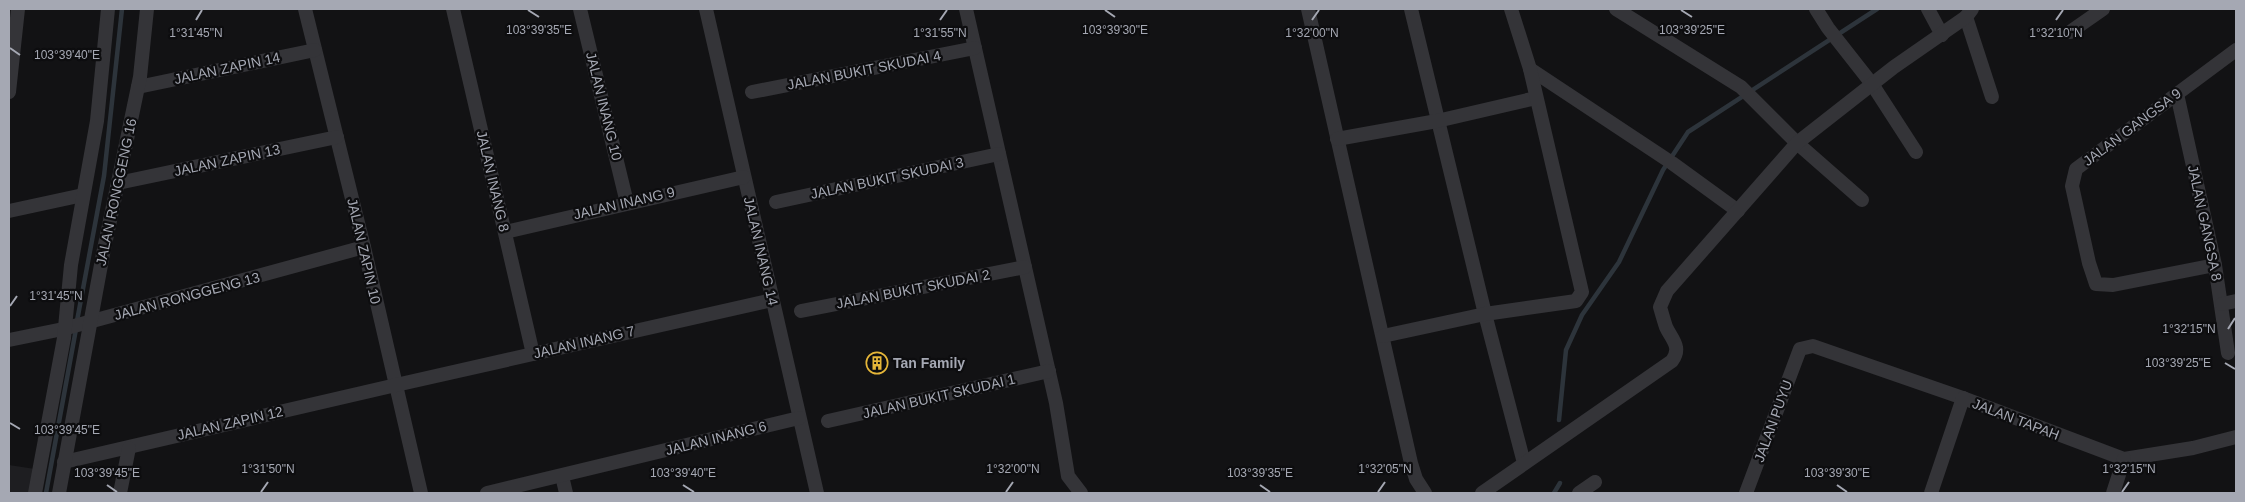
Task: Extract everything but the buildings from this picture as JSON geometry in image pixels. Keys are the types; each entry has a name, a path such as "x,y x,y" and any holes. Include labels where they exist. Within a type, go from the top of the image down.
{"street":[{"path":"9,92 18,9"},
{"name":"JALAN RONGGENG 16","path":"35,493 64,338 63,329 71,265 97,122 108,9"},
{"name":"JALAN RONGGENG 16","path":"59,493 138,87 147,9"},
{"name":"JALAN ZAPIN 10","path":"305,9 364,247 421,493"},
{"name":"JALAN INANG 8","path":"453,9 533,354"},
{"name":"JALAN INANG 10","path":"580,9 627,203"},
{"name":"JALAN INANG 14","path":"706,9 817,493"},
{"path":"966,9 1049,371 1068,476 1081,493"},
{"path":"1308,9 1411,463 1416,479 1425,493"},
{"path":"1412,9 1437,121 1524,464"},
{"path":"1383,336 1485,314 1576,301 1582,292 1530,69 1511,9"},
{"path":"1616,9 1741,87 1797,142 1862,200"},
{"path":"1816,9 1828,28 1872,84 1916,152"},
{"path":"1928,9 1942,35"},
{"path":"2070,32 2103,9"},
{"path":"1482,493 1672,361 1677,347 1666,328 1660,307 1667,291 1797,142 1969,13 1992,97"},
{"name":"JALAN BUKIT SKUDAI 4","path":"752,92 976,48"},
{"name":"JALAN ZAPIN 14","path":"138,87 315,50"},
{"name":"JALAN GANGSA 9","path":"2214,266 2113,285 2096,284 2089,263 2072,186 2076,169 2115,142 2236,50"},
{"path":"1530,69 1672,163 1738,211"},
{"name":"JALAN GANGSA 8","path":"2177,94 2222,304 2228,353"},
{"path":"1337,139 1437,121 1536,98"},
{"name":"JALAN ZAPIN 13","path":"118,183 336,136"},
{"name":"JALAN BUKIT SKUDAI 3","path":"776,202 999,154"},
{"name":"JALAN INANG 9","path":"505,232 744,177"},
{"path":"9,211 83,195"},
{"name":"JALAN RONGGENG 13","path":"9,340 63,329 364,247"},
{"name":"JALAN BUKIT SKUDAI 2","path":"801,311 1025,267"},
{"name":"JALAN INANG 7","path":"396,384 772,300"},
{"path":"2222,304 2236,301"},
{"name":"JALAN TAPAH","path":"1800,349 1813,346 1963,398 2124,458 2193,448 2236,436"},
{"name":"JALAN PUYU","path":"1746,493 1800,349"},
{"name":"JALAN BUKIT SKUDAI 1","path":"828,421 1049,371"},
{"name":"JALAN ZAPIN 12","path":"64,462 396,384"},
{"path":"1931,493 1963,398"},
{"name":"JALAN INANG 6","path":"487,493 799,418"},
{"path":"120,493 129,448"},
{"path":"2113,493 2124,458"},
{"path":"562,476 566,493"},
{"path":"1580,493 1595,482"}],"shaded area":[{"path":"9,465 35,469 31,493 9,493"}],"waterway":[{"path":"77,321 104,176 122,9"},
{"path":"1559,420 1566,350 1582,315 1619,262 1663,170 1688,132 1877,9"},
{"path":"46,493 76,329"},
{"path":"1554,493 1560,483"}],"place":[{"name":"Tan Family","path":"877,363"}]}
